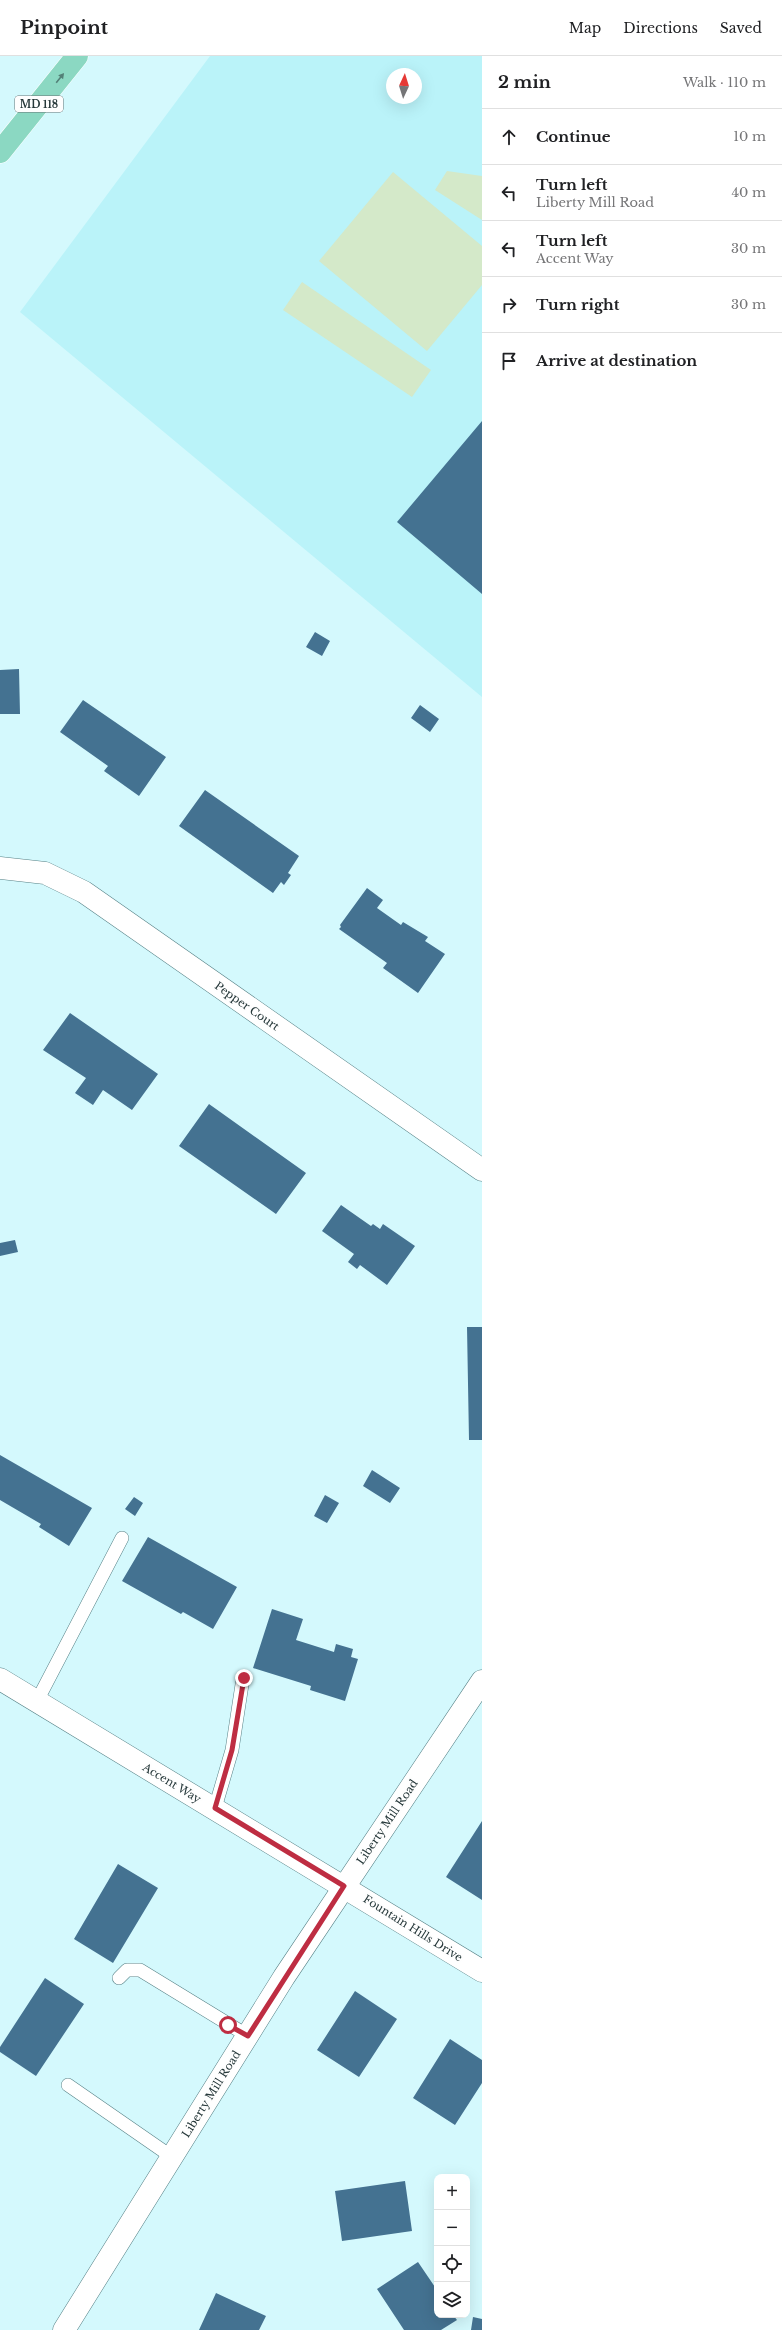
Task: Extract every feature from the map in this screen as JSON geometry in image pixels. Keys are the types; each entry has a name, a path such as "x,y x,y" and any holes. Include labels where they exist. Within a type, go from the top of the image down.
{"main road":[{"name":"MD 118","path":"0,152 77,56"}],"street":[{"name":"Pepper Court","path":"0,868 45,873 84,892 482,1170"},
{"name":"Accent Way","path":"0,1679 344,1886"},
{"name":"Liberty Mill Road","path":"64,2330 344,1886 482,1681"},
{"name":"Fountain Hills Drive","path":"344,1886 482,1971"}],"lane":[{"path":"37,1701 122,1538"},
{"path":"215,1808 232,1750 244,1678"},
{"path":"118,1978 127,1970 140,1970 248,2036"},
{"path":"68,2085 172,2157"}],"shaded area":[{"path":"210,56 482,56 482,697 20,312"}],"green space":[{"path":"447,171 482,176 482,220 435,190"},
{"path":"393,172 482,246 482,285 427,351 319,261"},
{"path":"302,282 431,370 412,397 283,310"}],"building":[{"path":"482,421 482,594 397,522"},
{"path":"315,632 330,641 322,656 306,647"},
{"path":"19,669 20,714 0,714 0,670"},
{"path":"83,700 166,757 139,796 104,771 108,766 60,732"},
{"path":"420,705 439,719 430,732 411,718"},
{"path":"205,790 299,856 288,873 291,875 284,885 281,882 273,893 179,826"},
{"path":"367,888 383,900 377,908 401,925 403,922 428,937 425,941 445,954 418,993 383,968 387,963 339,929 341,927 340,925"},
{"path":"70,1013 158,1074 132,1110 103,1090 93,1105 75,1093 86,1078 43,1050"},
{"path":"209,1104 306,1173 276,1214 179,1146"},
{"path":"341,1205 371,1226 373,1224 380,1229 383,1224 415,1246 387,1285 360,1265 357,1269 348,1262 354,1254 322,1231"},
{"path":"15,1240 18,1252 0,1256 0,1243"},
{"path":"467,1327 482,1327 482,1440 469,1440"},
{"path":"0,1455 92,1508 69,1546 39,1527 41,1524 0,1500"},
{"path":"372,1470 400,1488 390,1503 363,1486"},
{"path":"325,1495 339,1503 327,1523 314,1516"},
{"path":"134,1497 143,1503 135,1516 125,1509"},
{"path":"148,1537 237,1587 213,1629 183,1612 181,1614 122,1581"},
{"path":"272,1609 303,1619 296,1640 334,1652 336,1644 353,1649 351,1657 358,1659 345,1701 310,1690 311,1686 253,1668"},
{"path":"482,1821 482,1900 446,1877"},
{"path":"118,1864 158,1888 113,1963 74,1939"},
{"path":"45,1978 84,2004 36,2076 0,2052 0,2047"},
{"path":"355,1991 397,2019 359,2077 317,2050"},
{"path":"450,2039 482,2060 482,2083 455,2125 413,2098"},
{"path":"405,2181 412,2231 342,2241 335,2191"},
{"path":"418,2262 434,2286 434,2318 455,2318 457,2320 441,2330 404,2330 377,2289"},
{"path":"216,2293 266,2316 259,2330 199,2330"},
{"path":"473,2317 482,2319 482,2330 471,2330"}],"route":[{"path":"228,2025 248,2036 284,1977 344,1886 215,1808 232,1750 244,1678"}]}
